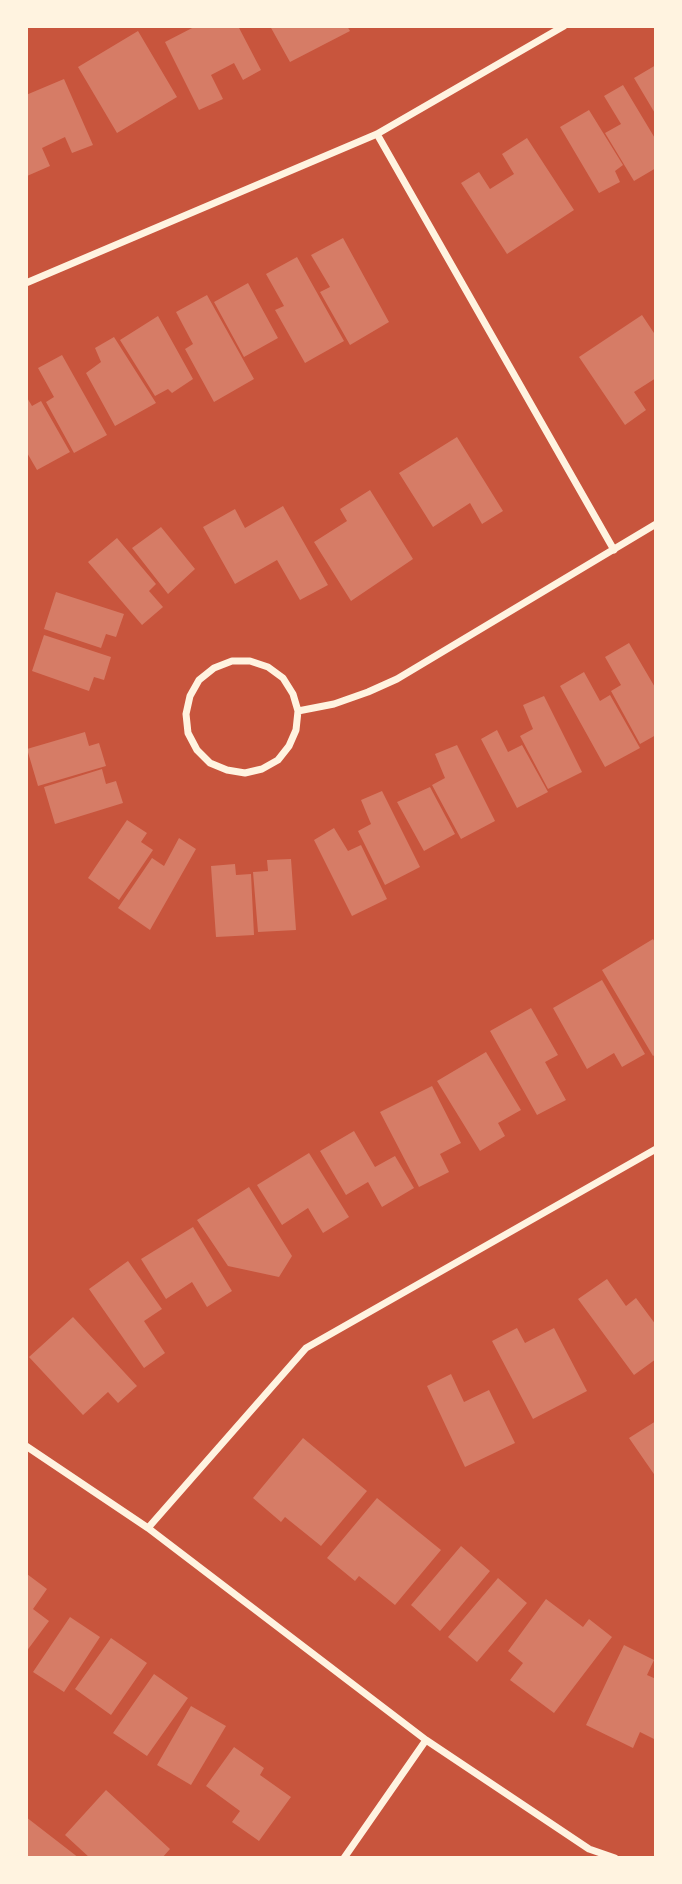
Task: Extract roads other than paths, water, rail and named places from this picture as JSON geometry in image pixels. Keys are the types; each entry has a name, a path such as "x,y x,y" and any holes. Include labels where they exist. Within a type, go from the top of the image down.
{"street":[{"path":"26,283 377,134 564,26"},
{"path":"377,134 614,550"},
{"path":"298,711 334,704 397,679 656,524"},
{"path":"232,661 250,661 268,667 283,678 293,694 298,711 296,730 289,746 278,760 262,769 245,773 227,770 204,756 188,733 186,714 190,696 199,680 214,668 232,661"},
{"path":"149,1528 306,1348 656,1149"},
{"path":"26,1446 149,1528 426,1740 589,1849 615,1858"},
{"path":"344,1858 426,1740"}]}
